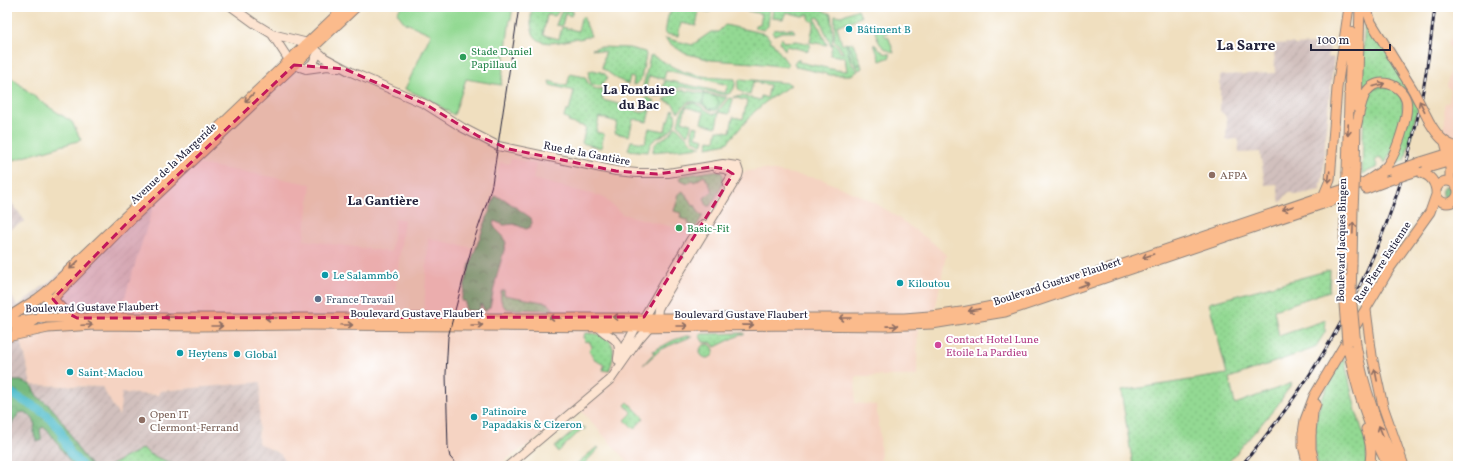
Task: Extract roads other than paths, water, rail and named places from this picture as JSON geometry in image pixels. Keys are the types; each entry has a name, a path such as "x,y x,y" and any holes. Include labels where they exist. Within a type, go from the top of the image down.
{"main road":[{"path":"232,7 254,24 272,34 289,60 306,69 313,63 313,48"},
{"name":"Avenue de la Margeride","path":"313,48 345,7"},
{"name":"Avenue de la Margeride","path":"7,318 39,297 289,60 313,48 356,7"},
{"path":"1323,196 1330,180 1337,88 1350,7"},
{"name":"Boulevard Jacques Bingen","path":"1350,7 1351,171 1343,278 1346,328 1355,382 1365,415 1388,466"},
{"name":"Boulevard Jacques Bingen","path":"1351,171 1356,128 1360,7"},
{"path":"1366,7 1371,22 1413,90 1437,134 1445,142 1458,147"},
{"name":"Rue de la Gantière","path":"272,34 297,40 313,48 345,69 425,104 463,128 498,146 616,171 657,174 712,167 723,164 737,166 735,172"},
{"path":"289,60 290,44 297,40"},
{"name":"Avenue de la Margeride","path":"7,332 26,327 38,318 53,299 289,60"},
{"name":"Rue de la Gantière","path":"306,69 328,66 345,69"},
{"path":"1356,128 1362,99 1368,89 1373,85 1385,83 1395,86 1403,93 1406,99 1406,109 1396,149 1391,160 1384,169 1365,182"},
{"path":"1445,142 1450,159 1448,179"},
{"name":"Boulevard Gustave Flaubert","path":"7,323 38,318 904,318 965,312 1020,298 1393,172 1450,159 1458,150"},
{"path":"1448,179 1450,159"},
{"path":"1419,167 1431,177 1438,195 1451,201 1458,192 1456,187 1448,179"},
{"name":"Boulevard Gustave Flaubert","path":"7,337 48,328 94,325 916,325 984,317 1048,298 1388,181 1419,167"},
{"path":"605,384 636,326 644,317 665,280 669,276 691,239 700,229 735,172"},
{"path":"508,466 587,400 614,375 649,326 657,318 658,309 661,303 738,176 735,172"},
{"path":"1438,195 1438,185 1448,179"},
{"name":"Rue Pierre Estienne","path":"1307,433 1318,398 1331,368 1390,268 1430,212 1438,195"},
{"name":"Boulevard Jacques Bingen","path":"1349,210 1352,264 1351,294 1356,345 1364,383 1371,406 1397,466"},
{"path":"48,328 38,318 35,312 39,297 53,299 62,310 77,318"},
{"path":"1366,310 1378,387 1404,466"},
{"path":"598,326 601,331 607,333 616,340 619,351 617,362"},
{"path":"1355,382 1356,397 1372,448 1372,458 1369,466"},
{"path":"1307,433 1303,446 1308,466"},
{"path":"1307,433 1315,466"}],"waterway":[{"path":"7,391 40,410 51,419 60,430 70,453 82,466"}],"tram line":[{"path":"458,466 450,457 448,448 446,374 448,337 472,246 492,184 519,7"}],"railway":[{"path":"1241,466 1272,428 1301,388 1327,347 1351,304 1372,260 1390,214 1405,168 1417,120 1425,78 1435,7"}],"place":[{"name":"Bâtiment B","path":"849,29"},
{"name":"Stade Daniel Papillaud","path":"463,57"},
{"name":"AFPA","path":"1212,175"},
{"name":"Basic-Fit","path":"679,228"},
{"name":"Le Salammbô","path":"325,275"},
{"name":"Kiloutou","path":"900,283"},
{"name":"France Travail","path":"318,299"},
{"name":"Contact Hotel Lune Etoile La Pardieu","path":"938,345"},
{"name":"Heytens","path":"180,353"},
{"name":"Global","path":"237,354"},
{"name":"Saint-Maclou","path":"70,372"},
{"name":"Patinoire Papadakis & Cizeron","path":"474,417"},
{"name":"Open IT Clermont-Ferrand","path":"142,420"}],"district":[{"name":"La Sarre","path":"1246,45"},
{"name":"La Fontaine du Bac","path":"639,96"},
{"name":"La Gantière","path":"383,200"}]}
